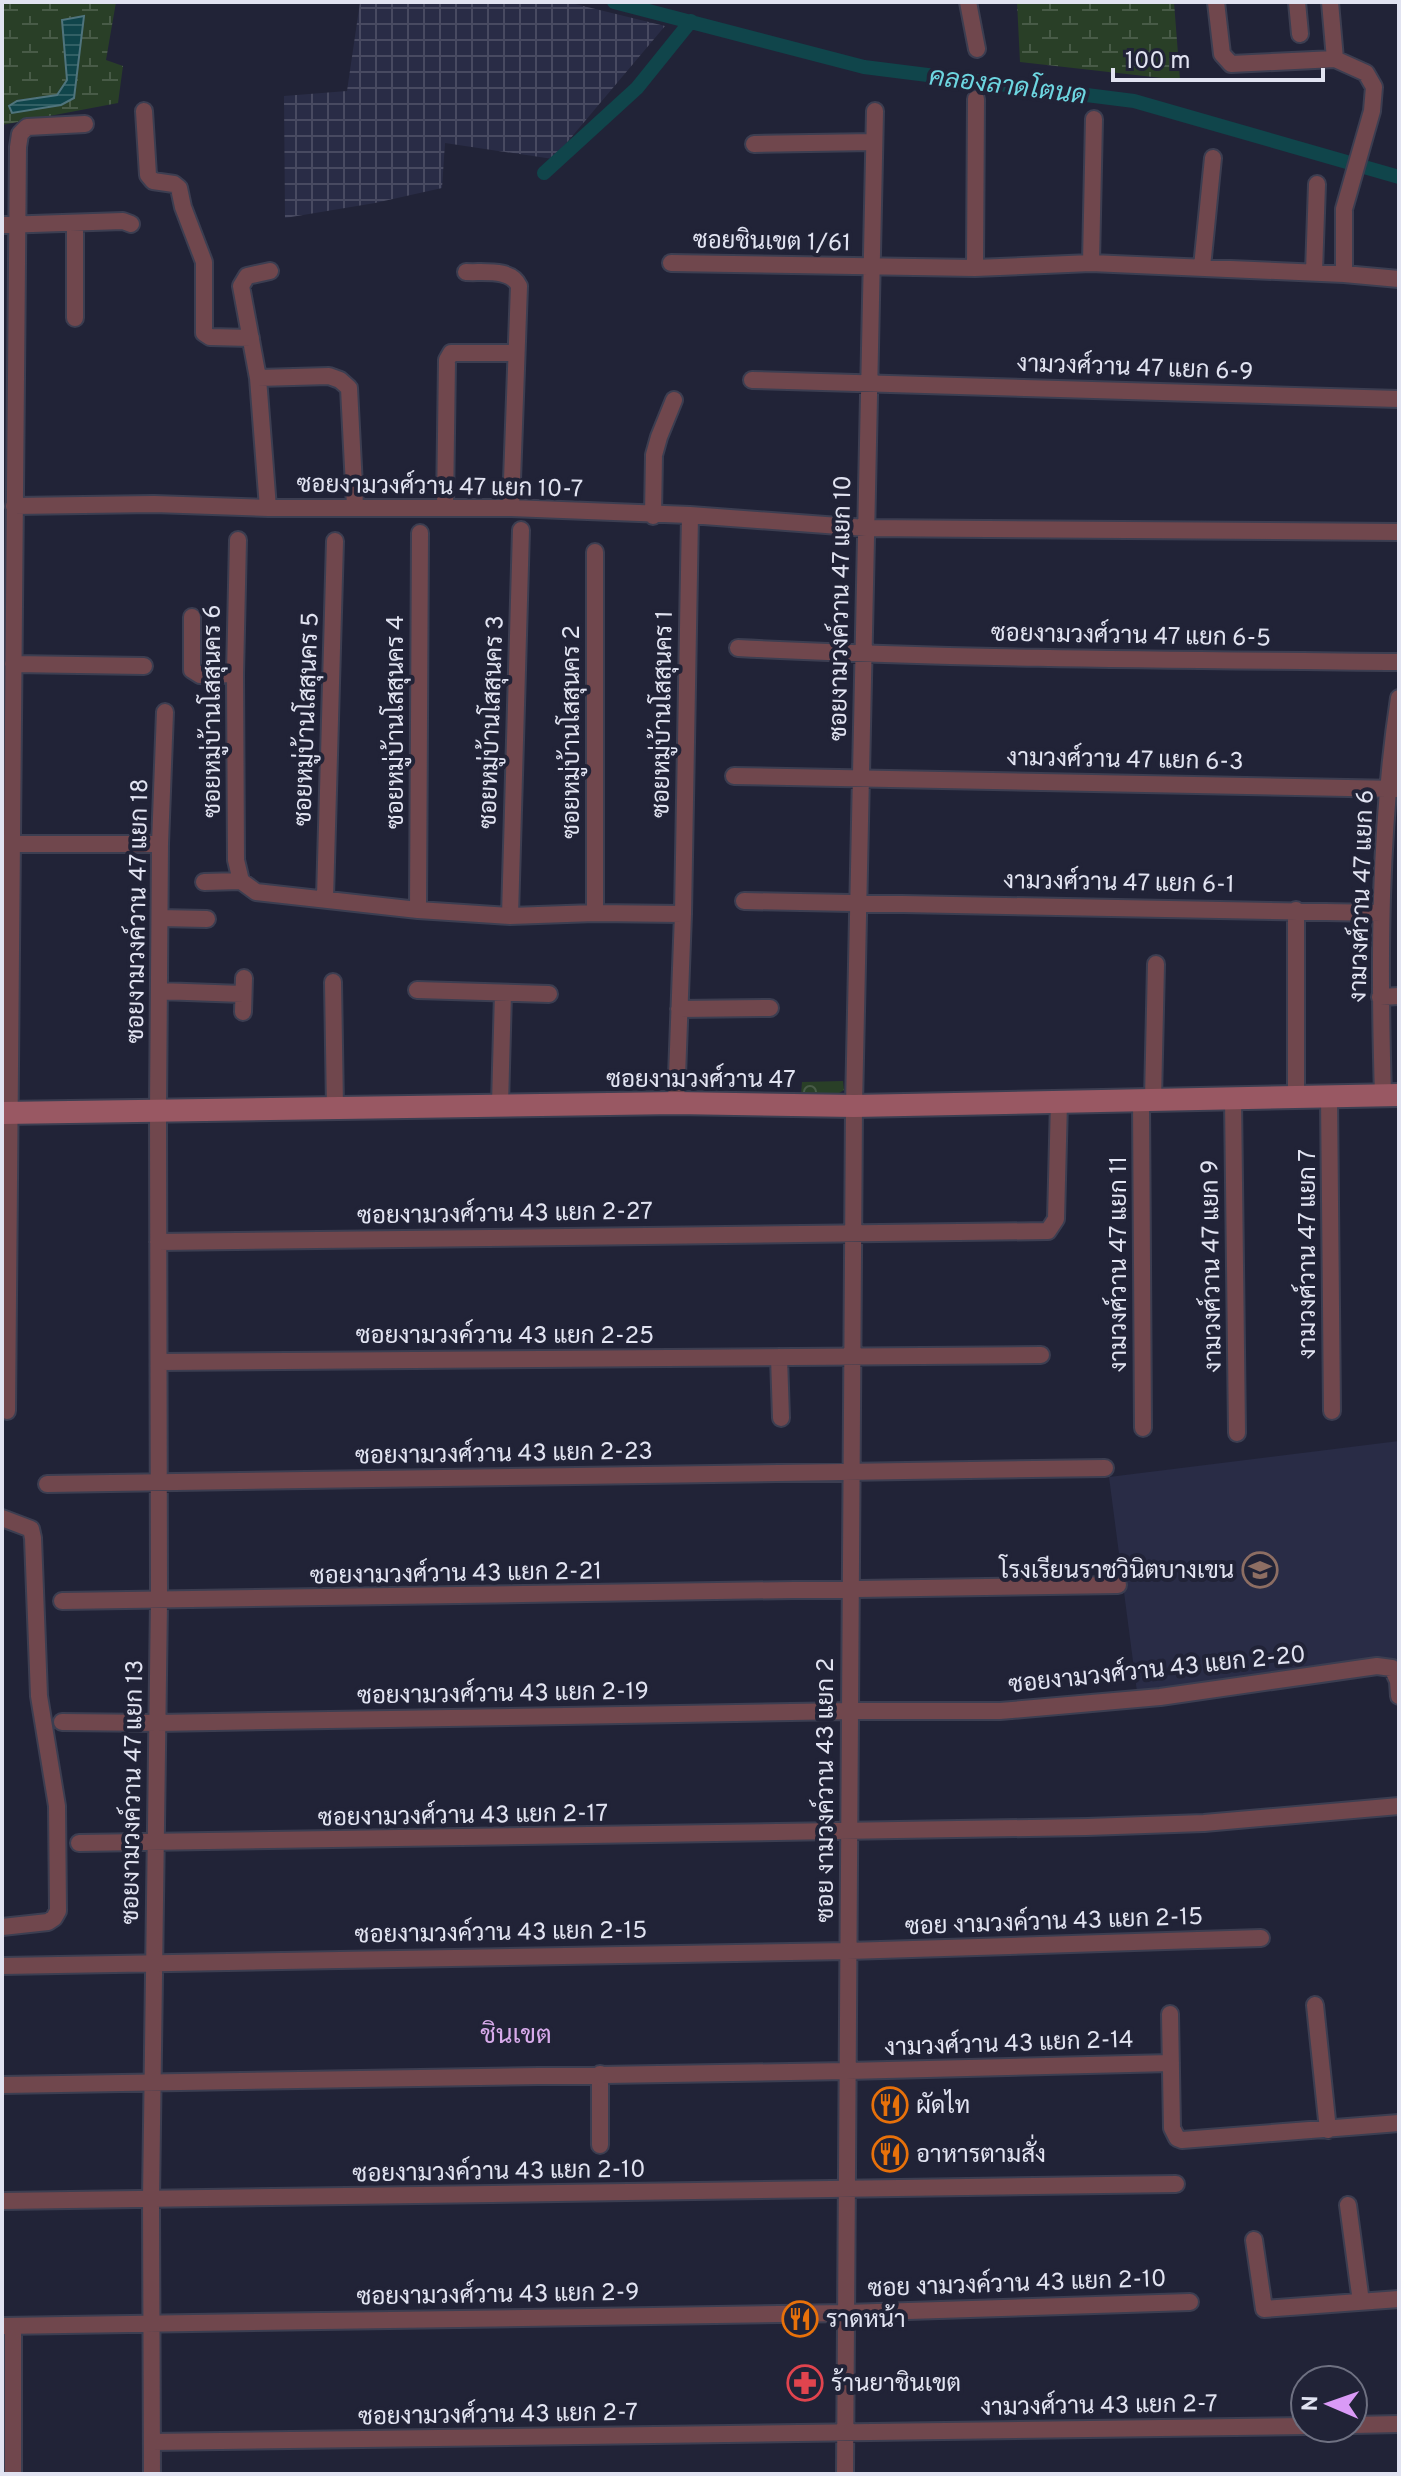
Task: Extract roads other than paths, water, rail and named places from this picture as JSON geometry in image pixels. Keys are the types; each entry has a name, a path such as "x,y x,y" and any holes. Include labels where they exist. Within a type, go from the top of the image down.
{"street":[{"path":"968,2 977,49"},
{"path":"1216,2 1222,54 1231,64 1335,59 1366,73 1374,87 1372,111 1344,209 1344,274"},
{"path":"1297,2 1300,34"},
{"path":"1330,2 1335,59"},
{"path":"975,268 976,99"},
{"path":"144,111 148,175 153,181 174,184 179,188 204,262 204,333 210,337 251,338"},
{"name":"ซอยงามวงค์วาน 47 แยก 10","path":"854,1106 875,111"},
{"path":"1091,263 1094,119"},
{"path":"7,1411 6,844 13,664 14,506 9,224 20,134 27,127 85,124"},
{"path":"754,144 874,142"},
{"path":"1202,267 1213,158"},
{"path":"1314,272 1317,184"},
{"path":"9,224 123,221 131,224"},
{"path":"75,223 75,318"},
{"name":"ซอยชินเขต 1/61","path":"671,263 975,268 1091,263 1314,272 1399,279"},
{"path":"268,508 258,378 241,286 247,276 270,271"},
{"path":"466,272 509,275 516,279 519,286 511,508"},
{"path":"445,507 447,360 451,353 516,353"},
{"path":"258,378 329,376 349,388 355,506"},
{"name":"งามวงศ์วาน 47 แยก 6-9","path":"752,380 1399,399"},
{"path":"653,516 654,455 674,400"},
{"name":"ซอยงามวงศ์วาน 47 แยก 10-7","path":"14,506 154,504 268,508 511,508 653,516 690,515 866,528 1399,532"},
{"name":"ซอยหมู่บ้านโสสุนคร 1","path":"676,1103 683,914 690,515"},
{"name":"ซอยหมู่บ้านโสสุนคร 3","path":"510,916 521,530"},
{"name":"ซอยหมู่บ้านโสสุนคร 4","path":"418,910 420,533"},
{"name":"ซอยหมู่บ้านโสสุนคร 6","path":"238,540 236,860 241,881"},
{"name":"ซอยหมู่บ้านโสสุนคร 5","path":"325,898 335,541"},
{"name":"ซอยหมู่บ้านโสสุนคร 2","path":"595,552 595,913"},
{"path":"192,617 192,670 195,674 235,674"},
{"name":"ซอยงามวงศ์วาน 47 แยก 6-5","path":"738,648 1072,660 1399,662"},
{"path":"13,664 144,666"},
{"name":"งามวงศ์วาน 47 แยก 6","path":"1391,1095 1380,997 1381,913 1394,789 1399,698"},
{"name":"ซอยงามวงค์วาน 47 แยก 18","path":"158,1111 160,844 165,712"},
{"name":"งามวงศ์วาน 47 แยก 6-3","path":"734,776 1394,789"},
{"path":"6,844 160,844"},
{"path":"204,882 241,881 256,892 418,910 510,916 683,914"},
{"name":"งามวงศ์วาน 47 แยก 6-1","path":"744,901 1381,913"},
{"path":"1296,910 1296,1097"},
{"path":"160,918 207,919"},
{"name":"งามวงศ์วาน 47 แยก 11","path":"1143,1428 1147,1100 1156,964"},
{"path":"333,982 335,1108"},
{"path":"159,991 243,986 243,1012"},
{"path":"417,990 549,994"},
{"path":"500,1105 503,993"},
{"path":"1380,997 1399,996"},
{"path":"679,1009 770,1008"},
{"name":"ซอยงามวงศ์วาน 47","path":"6,1113 676,1103 854,1106 1391,1095"},
{"name":"งามวงศ์วาน 47 แยก 7","path":"1329,1096 1332,1411"},
{"name":"งามวงศ์วาน 47 แยก 9","path":"1233,1098 1237,1433"},
{"name":"ซอยงามวงศ์วาน 43 แยก 2-27","path":"158,1242 1048,1231 1056,1219 1059,1102"},
{"name":"ซอย งามวงค์วาน 43 แยก 2","path":"845,2474 854,1106"},
{"name":"ซอยงามวงค์วาน 47 แยก 13","path":"152,2474 151,2200 159,1601 158,1111"},
{"name":"ซอยงามวงค์วาน 43 แยก 2-25","path":"159,1362 1041,1355"},
{"path":"779,1357 781,1418"},
{"name":"ซอยงามวงศ์วาน 43 แยก 2-23","path":"47,1484 1105,1468"},
{"path":"2,1518 31,1529 39,1696 57,1806 58,1911 48,1922 2,1927"},
{"name":"ซอยงามวงศ์วาน 43 แยก 2-21","path":"62,1601 1118,1585"},
{"name":"ซอยงามวงศ์วาน 43 แยก 2-20","path":"849,1711 1000,1711 1160,1697 1377,1666 1392,1668 1398,1681 1399,1696"},
{"name":"ซอยงามวงศ์วาน 43 แยก 2-19","path":"62,1722 849,1711"},
{"name":"ซอยงามวงศ์วาน 43 แยก 2-17","path":"79,1843 849,1832 1204,1823 1399,1806"},
{"name":"ซอย งามวงค์วาน 43 แยก 2-15","path":"848,1951 1261,1938"},
{"name":"ซอยงามวงค์วาน 43 แยก 2-15","path":"2,1966 848,1951"},
{"path":"1315,2005 1328,2130"},
{"path":"1170,2014 1172,2128 1177,2138 1399,2123"},
{"name":"งามวงศ์วาน 43 แยก 2-14","path":"2,2085 1171,2063"},
{"path":"600,2074 600,2145"},
{"name":"ซอยงามวงค์วาน 43 แยก 2-10","path":"2,2201 1176,2184"},
{"path":"1348,2205 1361,2302"},
{"path":"1254,2240 1264,2309 1399,2299"},
{"name":"ซอย งามวงค์วาน 43 แยก 2-10","path":"846,2313 1190,2302"},
{"name":"ซอยงามวงศ์วาน 43 แยก 2-9","path":"8,2326 846,2313"},
{"path":"8,2326 8,2447 13,2474"},
{"path":"1369,2425 1399,2424"},
{"name":"งามวงศ์วาน 43 แยก 2-7","path":"845,2434 1289,2426"},
{"name":"ซอยงามวงศ์วาน 43 แยก 2-7","path":"152,2442 845,2434"}],"waterway":[{"name":"คลองลาดโตนด","path":"614,2 864,67 1134,101 1399,177"},
{"path":"544,173 637,88 691,21"}],"place":[{"name":"โรงเรียนราชวินิตบางเขน","path":"1260,1570"},
{"name":"ผัดไท","path":"890,2105"},
{"name":"อาหารตามสั่ง","path":"890,2154"},
{"name":"ราดหน้า","path":"800,2319"},
{"name":"ร้านยาชินเขต","path":"805,2383"}],"district":[{"name":"ชินเขต","path":"516,2034"}]}
